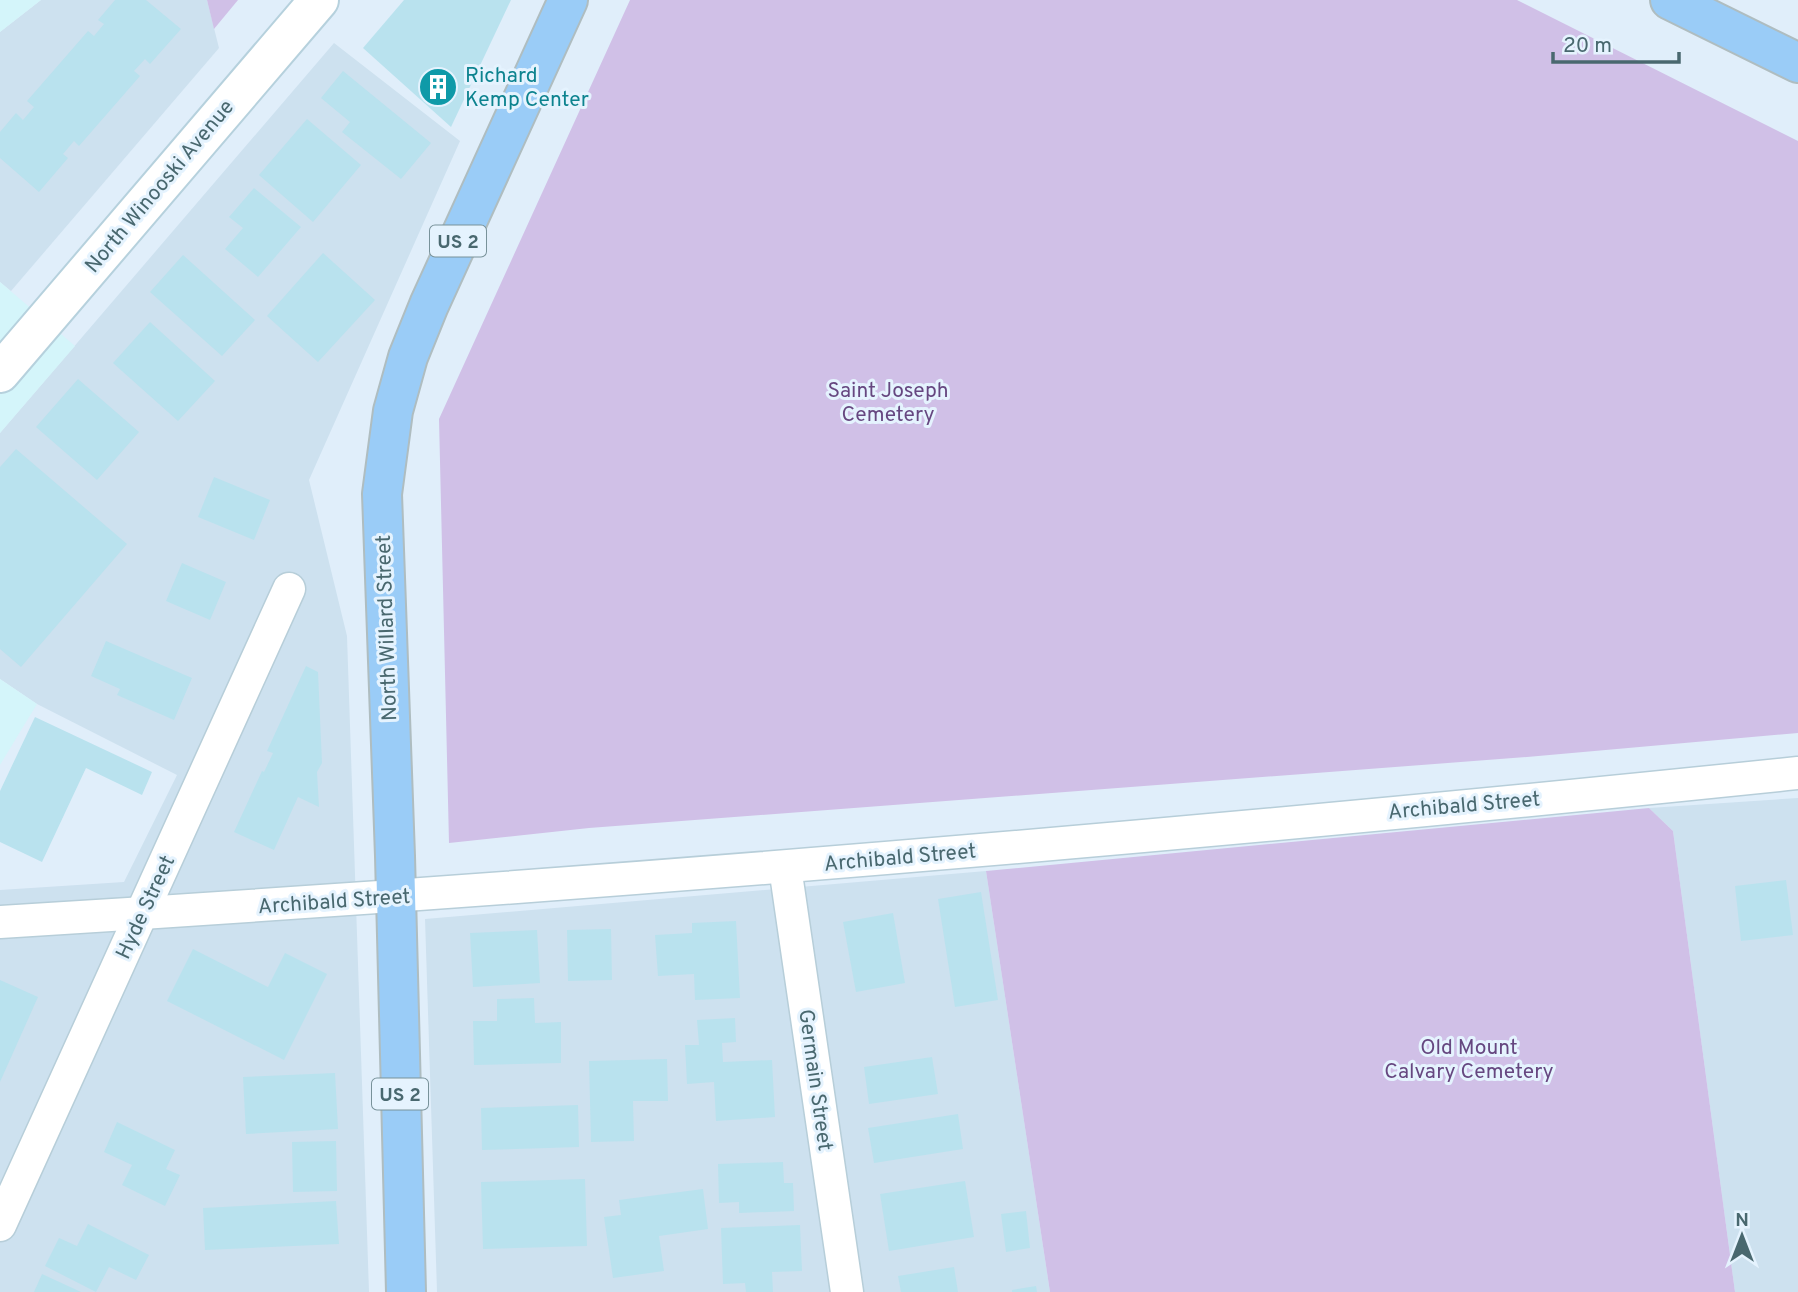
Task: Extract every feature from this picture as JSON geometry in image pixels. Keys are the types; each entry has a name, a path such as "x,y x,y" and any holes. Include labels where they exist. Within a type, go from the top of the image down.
{"main road":[{"name":"North Winooski Avenue","path":"0,373 320,0"},
{"name":"North Willard Street","path":"406,1292 382,494 393,411 408,357 429,305 568,0"},
{"path":"1670,0 1798,63"}],"street":[{"name":"Hyde Street","path":"0,1225 289,589"},
{"name":"Archibald Street","path":"0,922 395,897 785,867 1798,773"},
{"name":"Germain Street","path":"785,867 847,1292"}],"shaded area":[{"path":"0,0 41,0 0,32"},
{"path":"41,0 207,0 219,48 11,291 0,282 0,32"},
{"path":"334,43 460,141 309,480 347,636 369,1292 0,1292 0,890 124,882 177,775 37,704 0,679 0,433"},
{"path":"0,282 75,346 0,433"},
{"path":"0,679 37,704 0,765"},
{"path":"1798,798 1798,1292 1735,1292 1673,831 1649,808"},
{"path":"986,871 1050,1292 437,1292 425,919"}],"green space":[{"path":"207,0 238,0 214,29"},
{"name":"Saint Joseph Cemetery","path":"630,0 1517,0 1798,141 1798,733 1527,757 589,828 449,843 439,419"},
{"name":"Old Mount Calvary Cemetery","path":"1649,808 1673,831 1735,1292 1050,1292 986,871"}],"building":[{"path":"115,0 146,0 181,29 150,64 145,59 134,71 140,76 79,146 74,141 63,154 68,158 39,192 0,158 0,132 16,113 23,120 34,107 27,101 88,31 94,36 104,24 98,20"},
{"name":"Richard Kemp Center","path":"404,0 511,0 451,127 363,48"},
{"path":"343,71 431,143 401,179 342,132 350,122 321,98"},
{"path":"307,119 361,165 313,222 259,175"},
{"path":"254,188 301,227 258,277 225,249 243,228 229,217"},
{"path":"323,253 375,300 318,362 267,316"},
{"path":"183,255 255,320 222,356 150,292"},
{"path":"150,322 215,381 178,421 113,363"},
{"path":"78,379 139,432 97,480 36,427"},
{"path":"16,449 127,544 21,667 0,649 0,467"},
{"path":"214,477 270,500 254,540 198,517"},
{"path":"182,563 226,582 210,620 166,601"},
{"path":"106,641 192,678 174,720 117,695 120,689 91,676"},
{"path":"306,666 318,672 322,763 317,772 319,807 298,797 274,850 234,832 273,753 267,751"},
{"path":"35,717 152,772 142,795 86,768 42,862 0,842 0,791"},
{"path":"1786,880 1793,935 1741,941 1735,886"},
{"path":"981,892 998,1000 955,1007 938,899"},
{"path":"893,913 905,983 856,992 843,922"},
{"path":"736,921 740,998 695,1000 694,974 658,976 655,935 692,933 692,923"},
{"path":"611,929 612,980 568,981 567,930"},
{"path":"537,930 540,983 473,987 470,933"},
{"path":"193,949 268,987 285,953 327,974 284,1060 167,1001"},
{"path":"0,980 38,997 0,1082"},
{"path":"534,998 535,1023 561,1022 561,1063 474,1065 473,1021 497,1021 497,999"},
{"path":"735,1018 736,1042 722,1043 723,1062 772,1060 775,1117 716,1121 714,1082 687,1084 685,1045 699,1045 697,1020"},
{"path":"932,1057 938,1094 869,1104 864,1067"},
{"path":"667,1059 668,1101 633,1101 634,1141 591,1142 589,1061"},
{"path":"335,1073 338,1129 246,1134 243,1077"},
{"path":"578,1105 579,1147 482,1150 481,1108"},
{"path":"958,1114 963,1149 874,1163 868,1128"},
{"path":"117,1122 175,1150 166,1169 180,1175 165,1206 122,1185 132,1165 104,1152"},
{"path":"336,1141 337,1191 293,1192 292,1142"},
{"path":"783,1162 784,1183 793,1183 794,1211 739,1213 739,1202 719,1203 718,1164"},
{"path":"585,1179 587,1246 483,1249 481,1182"},
{"path":"965,1181 974,1237 889,1251 880,1194"},
{"path":"703,1189 708,1229 659,1236 664,1271 613,1278 604,1217 621,1215 619,1200"},
{"path":"336,1201 339,1244 205,1250 203,1208"},
{"path":"1026,1211 1030,1248 1006,1252 1001,1214"},
{"path":"88,1224 149,1255 136,1280 109,1267 96,1292 45,1266 59,1238 77,1246"},
{"path":"800,1225 802,1271 772,1272 773,1292 746,1292 745,1283 723,1284 721,1228"},
{"path":"954,1267 958,1292 901,1292 898,1276"},
{"path":"42,1274 81,1292 34,1292"},
{"path":"1036,1286 1037,1292 1012,1292 1012,1290"}],"place":[{"name":"Richard Kemp Center","path":"438,87"}]}
